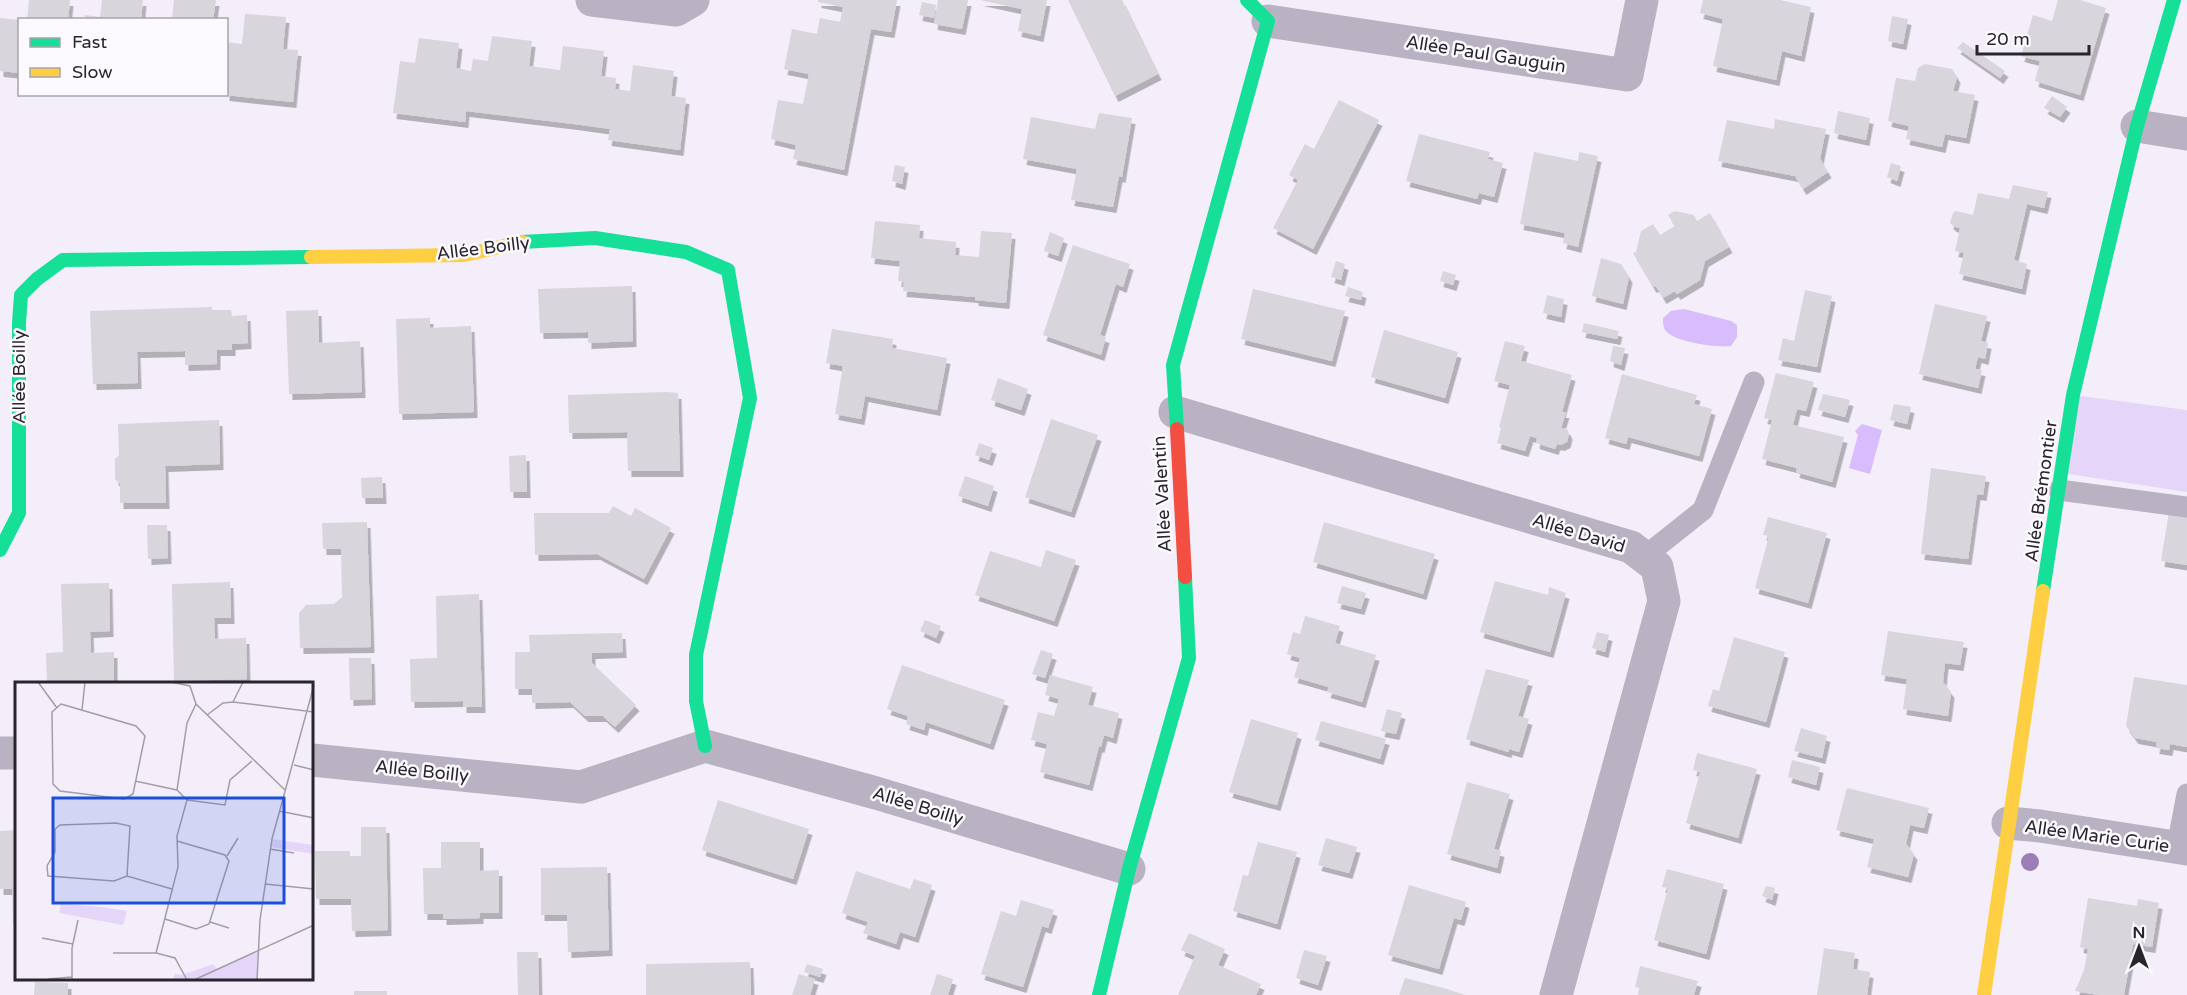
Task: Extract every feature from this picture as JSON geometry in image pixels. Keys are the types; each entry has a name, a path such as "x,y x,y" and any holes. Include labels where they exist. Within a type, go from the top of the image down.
{"street":[{"path":"592,0 676,10 693,0"},
{"name":"Allée Paul Gauguin","path":"1258,11 1628,75 1642,0"},
{"name":"Allée Brémontier","path":"1984,995 2073,395 2137,126 2174,0"},
{"name":"Allée Valentin","path":"1099,995 1129,869 1189,658 1173,365 1258,11"},
{"path":"2137,126 2187,134"},
{"name":"Allée Boilly","path":"0,550 19,513 21,295 63,260 464,255 524,242 595,238 686,252 728,270 750,399 696,655 694,680 696,711 705,746"},
{"name":"Allée David","path":"1175,412 1631,547 1657,567 1664,601 1556,995"},
{"name":"Allée Boilly","path":"314,760 581,787 705,746 876,793 1129,869"},
{"name":"Allée Marie Curie","path":"2008,823 2182,848"}],"lane":[{"path":"1644,557 1703,510 1754,382"},
{"path":"2059,490 2187,507"},
{"path":"2182,848 2187,794"}],"shaded area":[{"path":"1684,309 1731,321 1737,325 1737,337 1731,346 1725,346 1705,345 1675,337 1664,328 1663,318 1671,311"},
{"path":"2073,395 2187,410 2187,492 2062,473"},
{"path":"1862,424 1882,430 1870,474 1849,468 1858,435 1855,431"}],"building":[{"path":"29,0 70,0 68,18 27,18"},
{"path":"102,0 143,0 141,18 84,18 85,15 100,17"},
{"path":"174,0 216,0 213,18 172,18"},
{"path":"818,0 897,0 891,32 871,29 844,170 793,159 796,145 771,139 778,100 803,104 809,74 784,69 792,29 817,34 820,18 840,22 843,7 818,2"},
{"path":"938,0 968,0 962,29 934,24"},
{"path":"980,0 1047,0 1040,36 1018,31 1022,9"},
{"path":"1068,0 1122,0 1158,74 1115,96"},
{"path":"1703,0 1780,0 1811,7 1801,56 1782,51 1776,80 1713,66 1723,19 1700,13"},
{"path":"2058,0 2080,0 2106,8 2080,95 2035,81 2040,61 2021,56 2033,15 2052,21"},
{"path":"922,2 936,5 934,18 919,15"},
{"path":"245,14 286,17 283,49 298,50 293,102 228,95 228,42 242,44"},
{"path":"1892,16 1908,19 1903,44 1888,41"},
{"path":"0,18 18,20 18,73 0,71"},
{"path":"492,36 532,41 529,66 560,70 563,46 604,51 601,76 616,78 615,89 630,91 633,65 674,71 671,96 686,98 680,150 608,140 610,129 574,124 466,111 465,122 393,113 400,61 415,63 419,38 459,43 456,68 471,71 473,59 488,61"},
{"path":"1963,42 2005,71 2000,78 1957,48"},
{"path":"1925,64 1952,69 1957,77 1953,91 1975,95 1966,138 1945,134 1942,147 1906,139 1909,126 1888,121 1896,78 1915,81 1918,68"},
{"path":"2052,96 2067,107 2060,117 2044,108"},
{"path":"1339,100 1379,120 1313,249 1273,228 1298,180 1289,175 1305,144 1314,149"},
{"path":"1838,111 1870,118 1866,140 1834,133"},
{"path":"1099,113 1132,118 1122,177 1119,176 1113,207 1071,200 1077,169 1023,159 1031,117 1095,129"},
{"path":"1775,119 1826,129 1820,159 1828,172 1803,189 1795,176 1718,161 1727,120 1774,129"},
{"path":"1419,134 1490,152 1488,159 1503,163 1494,197 1479,193 1477,199 1406,181"},
{"path":"1534,152 1578,161 1579,152 1598,156 1578,247 1563,243 1565,233 1520,224"},
{"path":"1891,163 1901,166 1897,181 1887,177"},
{"path":"895,165 905,167 902,184 892,181"},
{"path":"2013,185 2048,192 2044,208 2027,204 2014,260 2027,264 2022,289 1959,274 1964,253 1955,251 1960,228 1950,223 1956,211 1973,215 1978,193 2009,199"},
{"path":"1675,211 1694,215 1697,221 1710,213 1729,247 1705,261 1700,280 1677,294 1675,291 1663,298 1656,286 1653,287 1633,253 1636,252 1641,231 1653,224 1660,235 1675,226 1668,215"},
{"path":"875,221 920,225 919,238 956,242 955,255 979,257 981,231 1012,233 1006,303 975,300 975,297 903,291 904,282 898,281 900,261 871,258"},
{"path":"1050,232 1064,238 1058,256 1044,251"},
{"path":"1073,245 1130,264 1123,287 1116,284 1100,335 1106,337 1101,355 1043,335"},
{"path":"1601,258 1621,264 1629,277 1623,304 1592,296"},
{"path":"1336,261 1345,264 1341,280 1331,277"},
{"path":"1443,271 1456,275 1453,285 1440,281"},
{"path":"632,286 633,341 588,343 588,332 540,333 538,289"},
{"path":"1348,287 1363,292 1361,300 1345,296"},
{"path":"1253,289 1345,311 1332,361 1241,339"},
{"path":"1805,290 1832,296 1817,367 1778,360 1783,338 1794,341"},
{"path":"1547,295 1564,299 1561,317 1543,313"},
{"path":"1935,304 1987,316 1981,341 1988,343 1985,359 1978,357 1975,369 1982,370 1978,388 1919,374"},
{"path":"212,307 212,310 231,310 232,316 247,315 248,343 232,344 232,350 217,350 217,364 185,365 185,351 137,352 138,383 93,384 90,311"},
{"path":"318,310 319,343 360,341 362,392 289,394 286,311"},
{"path":"430,318 430,328 471,326 474,412 399,414 396,319"},
{"path":"1584,323 1619,331 1617,339 1582,332"},
{"path":"832,329 893,339 892,348 947,358 937,410 865,396 861,419 835,414 843,366 826,363"},
{"path":"1384,330 1458,352 1445,398 1371,377"},
{"path":"1505,341 1525,346 1521,361 1572,375 1562,412 1566,412 1561,428 1567,429 1569,434 1567,442 1557,444 1555,449 1536,443 1537,438 1530,436 1525,451 1497,443 1510,385 1494,381"},
{"path":"1613,346 1625,348 1621,365 1610,361"},
{"path":"1776,373 1814,382 1806,411 1797,409 1793,425 1844,437 1832,482 1796,472 1797,468 1762,459 1772,420 1764,418"},
{"path":"1622,374 1697,395 1694,404 1712,409 1699,456 1628,437 1626,444 1605,438"},
{"path":"998,378 1028,389 1021,410 991,400"},
{"path":"678,393 680,471 628,471 627,432 569,433 568,395"},
{"path":"1823,394 1850,400 1845,417 1818,410"},
{"path":"1894,404 1911,407 1907,424 1890,420"},
{"path":"1051,419 1098,435 1071,512 1025,497"},
{"path":"219,420 220,464 165,466 166,503 120,503 120,484 115,479 115,459 119,455 118,424"},
{"path":"979,443 993,448 989,460 975,455"},
{"path":"526,455 527,492 510,492 509,456"},
{"path":"1931,468 1986,476 1983,495 1977,494 1968,559 1921,554"},
{"path":"965,476 994,486 988,506 958,496"},
{"path":"382,477 383,498 362,498 361,478"},
{"path":"613,506 631,516 635,508 671,528 644,579 597,554 535,555 534,513 609,513"},
{"path":"2169,512 2187,514 2187,565 2161,561"},
{"path":"1768,517 1827,533 1808,603 1755,588 1769,536 1763,535"},
{"path":"367,522 371,647 300,648 299,613 306,605 334,604 342,597 341,549 323,549 322,523"},
{"path":"1324,522 1435,554 1423,594 1313,562"},
{"path":"147,525 167,525 168,558 148,559"},
{"path":"1046,550 1076,560 1054,621 975,595 990,551 1041,567"},
{"path":"1495,581 1548,595 1549,587 1566,593 1550,652 1480,632"},
{"path":"230,582 231,618 214,618 215,639 246,638 247,679 174,681 172,584"},
{"path":"109,583 110,631 90,632 91,653 114,652 114,682 47,682 46,653 63,652 61,584"},
{"path":"1342,586 1366,593 1361,609 1337,603"},
{"path":"479,594 482,707 463,707 463,701 411,702 410,659 437,658 436,596"},
{"path":"1305,616 1340,626 1335,643 1376,655 1362,702 1327,692 1329,687 1294,677 1300,658 1287,654 1293,632 1300,634"},
{"path":"925,620 941,626 936,638 920,631"},
{"path":"1888,631 1964,642 1960,665 1945,663 1943,682 1951,692 1948,716 1903,709 1907,679 1881,675"},
{"path":"1597,632 1609,635 1605,652 1592,648"},
{"path":"622,633 623,652 592,653 592,663 636,705 615,727 603,716 585,716 570,702 532,703 532,689 515,689 515,652 530,652 529,635"},
{"path":"1734,637 1785,652 1766,722 1708,706 1713,689 1719,691"},
{"path":"1041,650 1053,654 1045,678 1032,674"},
{"path":"349,658 371,658 372,699 350,700"},
{"path":"902,665 1005,700 990,744 926,722 924,730 906,724 908,716 887,709"},
{"path":"1486,669 1529,680 1518,716 1529,719 1519,752 1509,749 1508,752 1466,739"},
{"path":"1050,675 1093,687 1088,705 1119,713 1113,738 1104,735 1101,747 1099,746 1089,785 1040,772 1047,744 1031,740 1038,712 1054,716 1059,699 1045,695"},
{"path":"2134,677 2187,685 2187,747 2170,744 2169,750 2156,748 2157,742 2135,738 2126,726"},
{"path":"1387,709 1402,713 1396,734 1381,731"},
{"path":"1251,719 1298,733 1277,805 1229,792"},
{"path":"1321,721 1386,739 1380,759 1315,740"},
{"path":"1801,728 1827,736 1822,758 1794,751"},
{"path":"1697,753 1757,769 1738,838 1686,823 1700,772 1693,770"},
{"path":"1792,760 1820,767 1816,785 1788,777"},
{"path":"1467,782 1510,794 1494,849 1501,851 1497,868 1447,854"},
{"path":"1847,788 1929,808 1924,828 1910,825 1906,844 1914,854 1908,877 1867,867 1874,839 1836,830"},
{"path":"718,800 809,829 793,879 702,850"},
{"path":"361,827 386,827 388,930 352,931 351,899 316,899 315,851 350,851 350,856 361,856"},
{"path":"15,830 15,926 13,926 12,889 0,889 0,831"},
{"path":"1326,838 1357,847 1349,873 1318,865"},
{"path":"441,842 480,842 480,871 499,870 499,913 480,913 480,918 443,919 443,914 424,914 423,868 441,868"},
{"path":"1258,842 1297,852 1277,924 1233,911 1243,875 1248,876"},
{"path":"607,867 609,950 568,952 567,915 541,915 541,868"},
{"path":"1667,869 1724,884 1706,954 1654,940 1668,888 1662,887"},
{"path":"856,871 910,889 914,879 932,885 915,937 900,932 896,944 863,933 868,922 842,913"},
{"path":"1409,885 1466,902 1461,920 1454,918 1439,969 1388,955"},
{"path":"1766,886 1775,888 1772,900 1762,896"},
{"path":"2088,898 2137,906 2138,899 2159,903 2152,947 2133,944 2124,995 2099,995 2075,991 2084,970 2088,949 2080,947"},
{"path":"1021,900 1054,910 1048,928 1042,926 1023,987 981,974 1001,911 1016,916"},
{"path":"1189,933 1225,949 1218,965 1261,984 1256,995 1178,995 1195,956 1181,950"},
{"path":"1824,948 1855,953 1853,969 1870,972 1867,995 1817,995"},
{"path":"1304,950 1327,956 1318,985 1296,978"},
{"path":"517,952 538,952 539,995 518,995"},
{"path":"750,962 751,995 646,995 646,964"},
{"path":"807,964 823,969 820,977 804,972"},
{"path":"1640,966 1698,981 1694,995 1638,995 1640,988 1635,987"},
{"path":"799,974 815,979 810,995 792,995"},
{"path":"937,974 953,979 948,995 930,995"},
{"path":"1405,978 1447,989 1465,995 1399,995"},
{"path":"35,982 68,983 68,995 34,995"},
{"path":"354,991 387,991 387,995 354,995"}],"traffic: fast":[{"path":"1177,429 1173,365 1268,21 1247,0"},
{"path":"2043,591 2073,395 2137,126 2174,0"},
{"path":"522,242 595,238 686,252 728,270 750,398 696,655 696,701 705,746"},
{"path":"0,550 19,513 21,295 37,279 63,260 311,257"},
{"path":"1099,995 1129,869 1189,658 1185,577"}],"traffic: slow":[{"path":"311,257 464,255 522,242"},
{"path":"1984,995 2043,591"}],"traffic: jam":[{"path":"1177,429 1185,577"}]}
